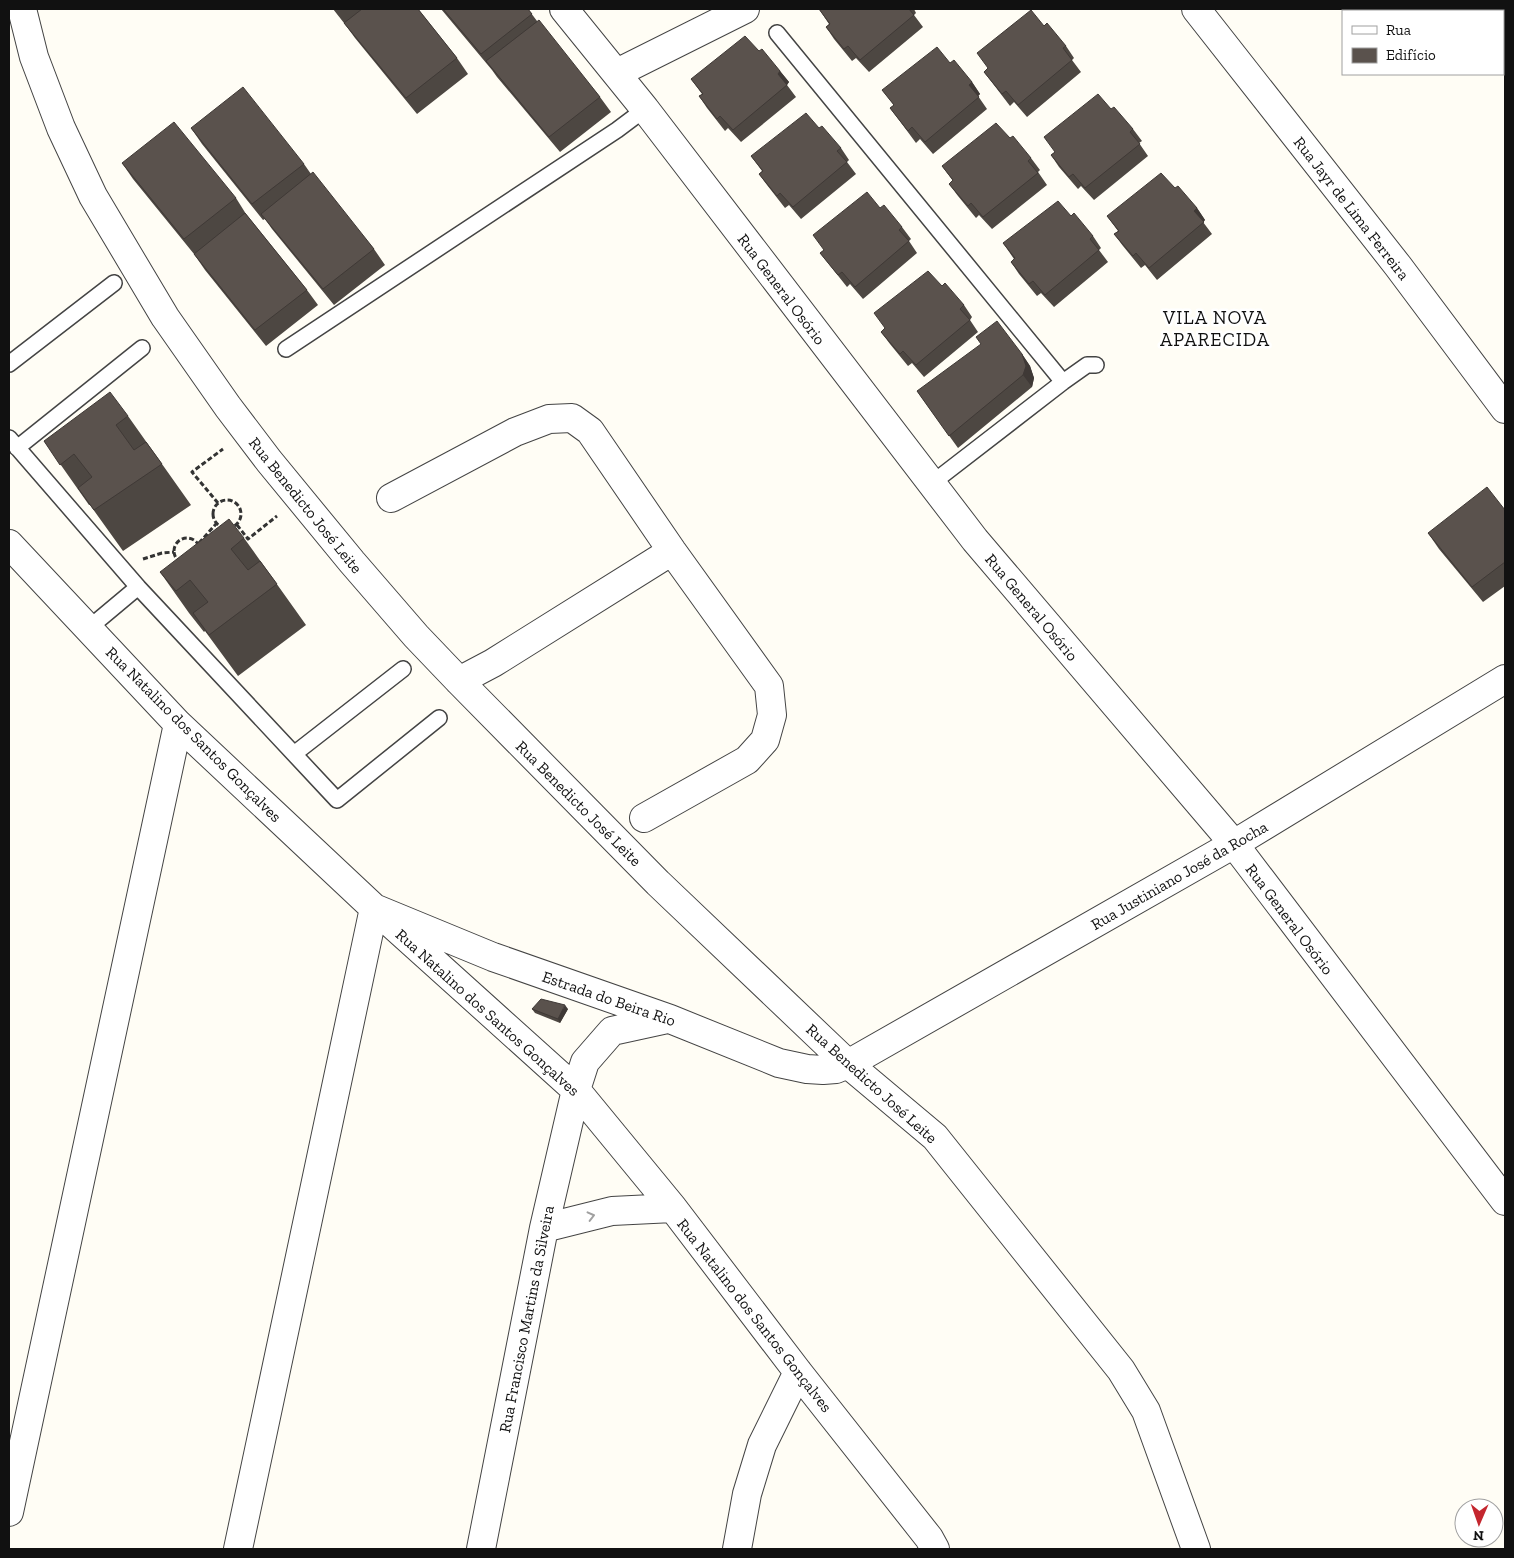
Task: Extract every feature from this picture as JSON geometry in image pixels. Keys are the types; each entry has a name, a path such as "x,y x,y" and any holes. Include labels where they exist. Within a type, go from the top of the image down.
{"street":[{"name":"Rua Benedicto José Leite","path":"22,9 34,57 61,128 93,196 165,317 269,461 352,562 416,636 459,681 658,883 848,1064 934,1137 1121,1370 1146,1411 1196,1549"},
{"name":"Rua General Osório","path":"564,9 645,109 975,540 1234,844 1505,1201"},
{"path":"617,74 744,9"},
{"name":"Rua Jayr de Lima Ferreira","path":"1196,9 1398,266 1505,409"},
{"path":"391,498 515,432 549,419 572,418 590,431 672,551 769,686 772,715 765,740 748,760 644,818"},
{"name":"Rua Natalino dos Santos Gonçalves","path":"9,544 178,724 374,908 576,1090 673,1208 798,1372 929,1538 935,1549"},
{"path":"459,681 493,663 672,551"},
{"name":"Rua Justiniano José da Rocha","path":"848,1064 1234,844 1505,679"},
{"path":"9,1512 178,724"},
{"path":"238,1549 374,908"},
{"name":"Estrada do Beira Rio","path":"374,908 493,957 670,1019 779,1063 822,1070 836,1069 848,1064"},
{"path":"596,994 612,1031 670,1019"},
{"name":"Rua Francisco Martins da Silveira","path":"481,1549 544,1228 576,1090 585,1062 612,1031"},
{"path":"544,1228 612,1211 673,1208"},
{"path":"736,1549 747,1494 762,1445 798,1372"}],"lane":[{"path":"777,34 1063,382"},
{"path":"286,349 617,130 645,109"},
{"path":"9,364 114,283"},
{"path":"142,348 13,443 138,587 337,800 439,718"},
{"path":"931,484 1063,382 1088,365 1096,365"},
{"path":"89,628 138,587"},
{"path":"294,754 404,669"}],"path":[{"path":"218,503 192,472 223,449 229,456"},
{"path":"224,500 232,501 238,505 241,519 237,525 230,529 216,524 213,517 218,503 224,500"},
{"path":"237,525 248,539 277,516 271,509"},
{"path":"198,544 216,524"},
{"path":"186,538 193,539 201,550 200,557 195,562 188,564 181,563 176,559 174,552 175,545 179,540 186,538"},
{"path":"125,572 140,560 150,556 174,552"}],"building":[{"path":"362,9 418,9 457,58 406,98 344,23"},
{"path":"443,9 528,9 532,14 481,54"},
{"path":"819,9 909,9 914,15 860,60 848,46 844,49 826,27 830,24"},
{"path":"1031,10 1044,26 1047,23 1066,46 1063,48 1072,60 1018,105 1006,91 1002,94 984,72 988,68 977,53"},
{"path":"539,20 600,97 549,137 486,61"},
{"path":"745,36 759,51 762,49 780,71 778,74 787,85 733,130 720,116 717,119 699,96 703,94 691,79"},
{"path":"937,47 950,63 954,60 972,82 969,85 979,97 925,142 912,127 908,131 890,108 894,105 882,90"},
{"path":"243,87 304,164 252,204 191,128"},
{"path":"1098,94 1111,109 1114,107 1133,129 1130,132 1140,144 1085,188 1073,174 1069,177 1051,155 1055,152 1044,137"},
{"path":"806,113 819,128 822,126 841,148 837,151 847,162 793,207 780,193 777,196 759,174 763,171 751,156"},
{"path":"174,122 236,198 184,239 122,163"},
{"path":"996,123 1010,138 1013,136 1031,158 1028,161 1038,173 983,217 971,203 968,206 949,184 953,180 942,166"},
{"path":"313,172 374,249 323,289 261,214"},
{"path":"1161,173 1175,188 1178,186 1197,208 1194,211 1204,222 1149,268 1136,253 1133,256 1114,234 1119,231 1107,216"},
{"path":"867,192 880,208 884,205 902,227 899,230 909,241 855,287 842,272 838,275 820,253 824,250 813,235"},
{"path":"1058,201 1071,216 1074,213 1093,236 1090,239 1099,250 1045,295 1033,281 1029,284 1011,262 1015,258 1003,243"},
{"path":"245,213 307,290 255,330 194,254"},
{"path":"928,271 942,286 945,283 964,305 960,309 970,320 916,365 903,351 900,354 881,332 885,328 874,313"},
{"path":"997,321 1022,354 1026,366 1023,375 949,436 917,391 981,344 976,337"},
{"path":"110,392 128,416 116,425 134,450 146,442 162,464 94,510 78,488 92,477 74,454 60,465 44,441"},
{"path":"1487,487 1505,510 1505,562 1472,587 1428,533"},
{"path":"229,519 244,538 231,549 248,570 260,561 277,584 209,635 193,613 208,602 190,580 176,591 160,572"},
{"path":"541,999 565,1005 558,1019 532,1009"}],"district":[{"name":"VILA NOVA APARECIDA","path":"1215,328"}]}
